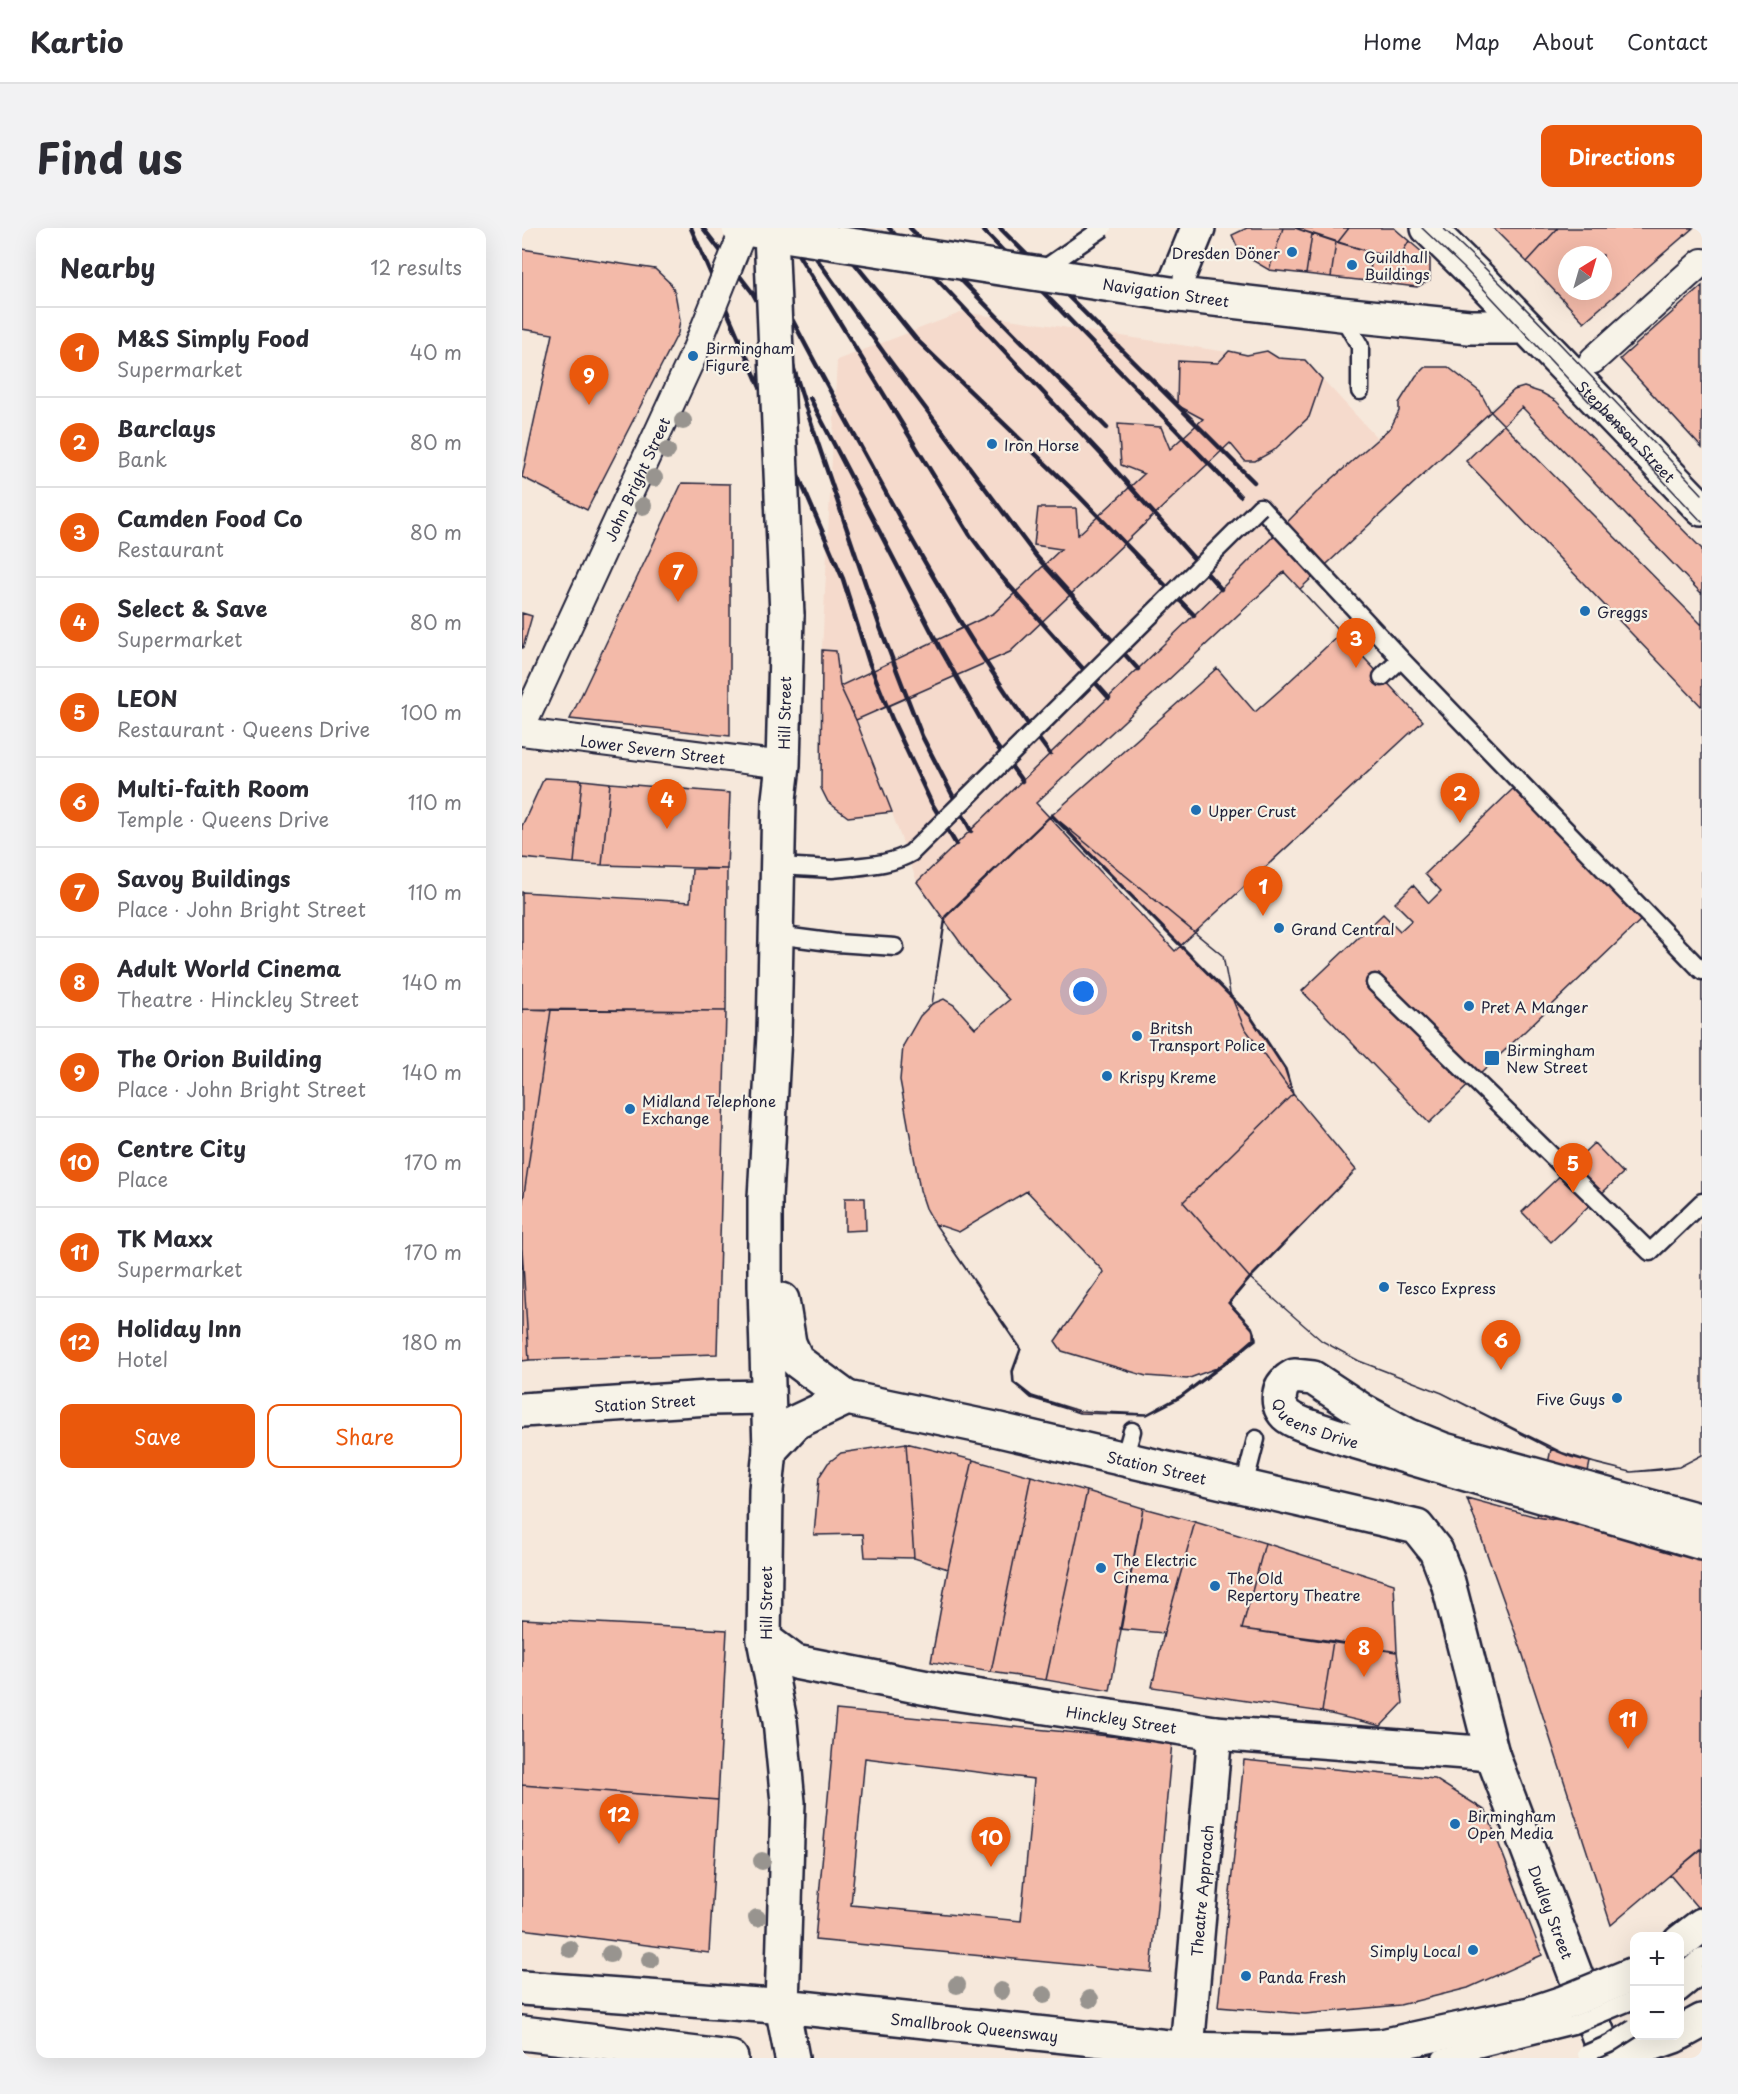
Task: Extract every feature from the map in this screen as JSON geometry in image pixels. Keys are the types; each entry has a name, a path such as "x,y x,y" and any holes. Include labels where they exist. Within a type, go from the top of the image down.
{"street":[{"path":"1171,294 1198,228"},
{"path":"1428,228 1526,327 1584,368 1702,262"},
{"name":"Navigation Street","path":"756,230 1171,294 1469,327 1526,327"},
{"name":"John Bright Street","path":"522,727 693,356 756,230"},
{"name":"Hill Street","path":"756,230 787,615 783,765 779,799 773,1046 765,1198 770,1450 766,1490 764,1639 780,1721 788,1802 782,2006 792,2058"},
{"name":"Stephenson Street","path":"1584,368 1702,509"},
{"name":"Lower Severn Street","path":"522,732 783,765"},
{"name":"Hill Street","path":"765,1198 789,1343 797,1361 847,1398"},
{"name":"Queens Drive","path":"1702,1521 1444,1450 1407,1436 1307,1376 1294,1376 1281,1389 1279,1403 1285,1414 1336,1436 1702,1543"},
{"name":"Station Street","path":"522,1410 709,1398 768,1397"},
{"path":"770,1450 796,1422 847,1398"},
{"name":"Station Street","path":"847,1398 995,1429 1128,1445 1244,1486 1417,1527 1437,1551 1448,1582 1468,1661"},
{"name":"Hinckley Street","path":"764,1639 795,1662 948,1692 1215,1733 1492,1754"},
{"name":"Dudley Street","path":"1468,1661 1492,1754 1595,2057"},
{"name":"Theatre Approach","path":"1187,2049 1215,1733"},
{"path":"1684,1939 1702,1924"},
{"name":"Smallbrook Queensway","path":"522,1988 782,2006 1187,2049 1293,2052 1382,2046 1530,2014 1568,2014 1630,1977"},
{"path":"1684,2031 1702,2021"},
{"path":"522,2033 731,2058"},
{"path":"1595,2057 1658,2040"}],"lane":[{"path":"1037,273 1103,228"},
{"path":"1341,314 1360,346 1360,391"},
{"path":"779,866 832,869 875,865 905,857 911,853 1260,507 1401,659 1702,971"},
{"path":"1382,677 1401,659"},
{"path":"776,935 837,944 895,947"},
{"path":"1375,983 1650,1252 1702,1202"},
{"path":"1244,1486 1256,1439"},
{"path":"1684,1971 1702,1956"},
{"path":"1684,1990 1702,1975"},
{"path":"1442,2058 1568,2014 1630,2001"},
{"path":"1595,2057 1609,2044 1630,2031"},
{"path":"1187,2049 1233,2058"}],"shaded area":[{"path":"963,312 1247,355 1267,351 1278,358 1305,360 1377,438 1316,493 1221,589 917,882 892,813 848,817 828,802 821,788 822,650 837,360"}],"building":[{"path":"1247,228 1283,228 1269,270 1240,253 1232,235"},
{"name":"Dresden Döner","path":"1283,228 1295,228 1312,234 1306,274 1269,270"},
{"path":"1295,228 1349,228 1338,242"},
{"path":"1349,228 1394,228 1409,241 1398,260 1338,242"},
{"path":"1493,228 1558,228 1527,262"},
{"path":"1558,228 1693,228 1612,298 1612,246 1558,246 1558,295 1527,262"},
{"path":"1312,234 1336,242 1331,277 1306,274"},
{"path":"1409,241 1430,259 1430,280 1417,287 1367,281 1374,253 1398,260"},
{"name":"Guildhall Buildings","path":"1336,242 1374,253 1367,281 1331,277"},
{"path":"522,249 655,269 671,284 675,293 680,320 678,333 587,510 522,477 553,334 522,329"},
{"path":"1702,286 1702,448 1620,359"},
{"path":"1563,300 1610,300 1584,322"},
{"path":"1229,351 1247,355 1267,351 1278,358 1305,360 1322,379 1309,417 1273,451 1255,461 1245,461 1230,443 1010,652 856,720 840,686 994,613 1061,549 1034,545 1038,508 1076,508 1078,535 1144,474 1121,465 1118,424 1161,427 1170,449 1203,419 1177,405 1178,361 1218,363"},
{"name":"Grand Central","path":"1425,367 1448,367 1480,392 1491,412 1702,625 1702,1455 1679,1467 1631,1472 1551,1449 1442,1393 1359,1361 1322,1341 1250,1278 1229,1303 1253,1329 1253,1339 1222,1366 1187,1379 1146,1376 1062,1351 1055,1341 1104,1272 1027,1191 959,1232 935,1224 920,1190 900,1080 903,1046 920,1016 932,1004 944,999 954,1005 975,1028 1009,1000 975,963 917,882 1221,589 1316,493 1391,427 1399,411 1399,403 1416,376"},
{"name":"Grand Central","path":"1524,387 1556,401 1702,549 1702,1455 1679,1467 1660,1470 1631,1472 1571,1457 1442,1393 1359,1361 1322,1341 1250,1278 1183,1202 1293,1094 1244,1027 1230,993 1223,956 1052,815 1217,668 1255,712 1280,690 1341,633 1300,589 1514,390","holes":["1518,784 1645,916 1429,1123 1302,991 1383,914 1400,931 1412,920 1395,903 1413,885 1429,903 1441,891 1425,874"]},
{"path":"1522,407 1702,594 1702,707 1466,461"},
{"path":"682,483 730,484 730,736 570,719"},
{"path":"1284,572 1423,721 1175,951 1036,803"},
{"path":"522,613 532,616 523,648 522,648"},
{"path":"822,650 836,651 840,686 856,720 892,812 848,817 828,802 821,788"},
{"path":"544,778 582,780 574,863 522,858 522,826"},
{"path":"582,780 610,783 602,865 574,863"},
{"path":"610,783 730,793 727,869 602,865"},
{"path":"1052,814 1251,1016 1286,1069 1293,1094 1356,1170 1250,1277 1229,1302 1252,1327 1256,1338 1180,1396 1147,1414 1080,1411 1032,1396 1014,1382 1013,1370 1021,1348 926,1208 920,1190 900,1080 903,1046 920,1016 932,1004 946,915"},
{"path":"1051,815 1250,1017 1285,1070 1293,1094 1356,1170 1249,1278 1228,1303 1252,1328 1255,1339 1179,1398 1146,1415 1079,1413 1031,1397 1013,1383 1012,1371 1020,1349 926,1208 920,1190 900,1080 903,1046 920,1016 932,1004 945,916"},
{"path":"1052,815 1223,956 1230,993 1244,1027 1293,1094 1183,1202 1250,1278 1229,1303 1252,1329 1256,1339 1180,1398 1147,1415 1080,1413 1032,1397 1014,1383 1013,1371 1021,1349 926,1208 920,1190 900,1080 903,1046 920,1016 932,1004 946,916"},
{"path":"1051,816 1251,1018 1286,1071 1293,1094 1356,1170 1250,1279 1229,1304 1252,1329 1256,1340 1180,1398 1147,1415 1080,1413 1031,1398 1014,1383 1013,1372 1021,1349 926,1208 920,1190 900,1080 903,1046 920,1016 932,1004 946,917"},
{"path":"692,869 727,869 726,1011 522,1009 522,892 690,902"},
{"path":"522,1009 551,1010 522,1208"},
{"name":"Midland Telephone Exchange","path":"551,1010 726,1011 717,1354 529,1360 522,1248 522,1208"},
{"path":"1594,1143 1623,1173 1551,1242 1522,1212"},
{"path":"845,1198 865,1198 866,1230 845,1231"},
{"path":"522,1248 529,1360 522,1361"},
{"path":"906,1443 973,1460 948,1569 914,1558"},
{"path":"906,1443 914,1558 865,1557 863,1534 814,1535 819,1477 828,1463 841,1453"},
{"path":"1551,1449 1590,1462 1577,1524 1537,1517"},
{"path":"973,1460 1031,1476 991,1672 931,1662 948,1569"},
{"path":"1031,1476 1087,1491 1046,1680 991,1672"},
{"name":"The Electric Cinema","path":"1087,1491 1143,1508 1110,1691 1046,1680"},
{"path":"1467,1498 1702,1556 1702,1848 1611,1925 1521,1649"},
{"path":"1143,1508 1195,1522 1164,1633 1120,1629"},
{"name":"The Old Repertory Theatre","path":"1195,1522 1265,1543 1242,1629 1333,1641 1322,1712 1152,1687 1164,1633"},
{"path":"1265,1543 1394,1584 1397,1652 1242,1629"},
{"path":"522,1619 727,1630 718,1800 522,1785"},
{"path":"1333,1641 1397,1652 1403,1703 1381,1726 1322,1712"},
{"path":"836,1710 1172,1742 1151,1972 815,1940"},
{"path":"865,1758 1034,1779 1021,1921 851,1905"},
{"path":"1244,1760 1435,1779 1486,1811 1542,1955 1468,1988 1400,2005 1305,2014 1218,2007"},
{"path":"522,1785 718,1800 709,1953 522,1929"},
{"path":"1702,1849 1702,1913 1670,1875"}],"tram line":[{"path":"1422,228 1464,268 1702,522"},
{"path":"1443,228 1543,326 1702,494"}],"railway":[{"path":"691,228 843,579 869,662 892,719 931,802 956,844"},
{"path":"703,228 752,292 779,340"},
{"path":"750,228 807,411 880,627 922,736 971,831"},
{"path":"782,228 970,535 999,574 1109,698"},
{"path":"799,228 814,255 884,353 1036,556 1138,669"},
{"path":"826,228 916,339 1077,494 1194,615"},
{"path":"889,228 1101,454 1221,589"},
{"path":"910,228 1107,428"},
{"path":"981,228 1240,496"},
{"path":"1000,228 1254,482"},
{"path":"774,284 934,579 1001,685 1050,754"},
{"path":"810,398 940,648 993,741 1022,781"}],"place":[{"name":"Dresden Döner","path":"1292,252"},
{"name":"Guildhall Buildings","path":"1352,265"},
{"name":"Birmingham Figure","path":"693,356"},
{"name":"The Orion Building","path":"589,405"},
{"name":"Iron Horse","path":"992,444"},
{"name":"Savoy Buildings","path":"678,602"},
{"name":"Greggs","path":"1585,611"},
{"name":"Camden Food Co","path":"1356,668"},
{"name":"Upper Crust","path":"1196,810"},
{"name":"Barclays","path":"1460,823"},
{"name":"Select & Save","path":"667,829"},
{"name":"M&S Simply Food","path":"1263,916"},
{"name":"Grand Central","path":"1279,928"},
{"name":"Pret A Manger","path":"1469,1006"},
{"name":"Britsh Transport Police","path":"1137,1036"},
{"name":"Birmingham New Street","path":"1492,1058"},
{"name":"Krispy Kreme","path":"1107,1076"},
{"name":"Midland Telephone Exchange","path":"630,1109"},
{"name":"LEON","path":"1573,1193"},
{"name":"Tesco Express","path":"1384,1287"},
{"name":"Multi-faith Room","path":"1501,1370"},
{"name":"Five Guys","path":"1617,1398"},
{"name":"The Electric Cinema","path":"1101,1568"},
{"name":"The Old Repertory Theatre","path":"1215,1586"},
{"name":"Adult World Cinema","path":"1364,1677"},
{"name":"TK Maxx","path":"1628,1749"},
{"name":"Birmingham Open Media","path":"1455,1824"},
{"name":"Holiday Inn","path":"619,1844"},
{"name":"Centre City","path":"991,1867"},
{"name":"Simply Local","path":"1473,1950"},
{"name":"Panda Fresh","path":"1246,1976"}]}
